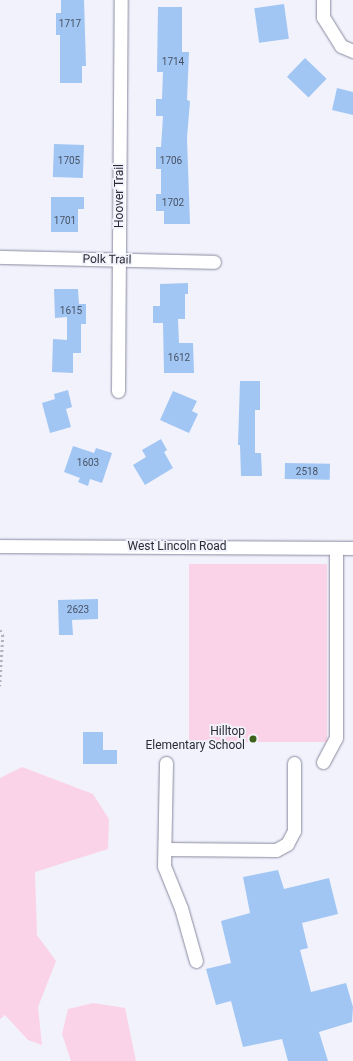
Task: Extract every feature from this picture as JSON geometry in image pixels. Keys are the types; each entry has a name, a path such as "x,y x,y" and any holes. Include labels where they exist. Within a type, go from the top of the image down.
{"street":[{"name":"Hoover Trail","path":"118,391 121,0"},
{"path":"323,0 323,17 341,46 353,51"},
{"name":"Polk Trail","path":"0,257 214,262"},
{"name":"West Lincoln Road","path":"0,546 353,548"},
{"path":"323,762 336,738 336,548"},
{"path":"166,763 164,866 181,908 196,961"},
{"path":"165,849 276,850 288,844 294,831 294,763"}],"path":[{"path":"0,630 2,635 0,686"}],"shaded area":[{"path":"189,564 327,564 327,742 189,742"},
{"path":"22,767 93,794 109,819 108,849 35,872 37,935 56,961 38,1007 42,1045 28,1040 5,1015 0,1019 0,778"},
{"path":"93,1003 125,1008 136,1061 71,1061 62,1034 68,1009"}],"building":[{"path":"61,0 84,0 86,66 82,66 82,83 60,83 60,35 56,35 56,13 61,13"},
{"path":"284,4 289,39 259,43 254,8"},
{"path":"158,7 182,7 182,52 189,52 187,100 190,101 187,138 190,224 164,224 164,211 156,211 156,194 161,194 161,169 156,169 156,147 161,147 163,116 156,116 156,99 162,99 163,72 157,72"},
{"path":"305,58 327,79 309,98 287,77"},
{"path":"337,88 353,92 353,115 332,110"},
{"path":"54,144 84,145 83,178 53,177"},
{"path":"51,197 84,197 84,209 78,209 78,232 51,232"},
{"path":"188,283 188,294 185,294 185,319 178,319 179,343 193,343 194,373 164,373 163,323 153,323 153,306 160,306 160,284"},
{"path":"54,289 78,289 79,304 86,304 86,324 81,324 81,353 73,353 73,373 52,372 53,339 67,340 67,317 55,318"},
{"path":"240,381 260,381 260,410 255,410 255,453 261,453 262,476 241,476 240,445 238,445"},
{"path":"68,390 72,407 66,409 71,427 50,433 42,403 55,399 54,394"},
{"path":"173,391 197,401 192,411 198,414 189,433 160,420"},
{"path":"161,439 167,450 164,452 173,468 145,485 133,465 146,457 142,450"},
{"path":"73,446 94,453 96,448 112,453 102,483 90,479 88,486 78,482 80,478 64,472"},
{"path":"285,463 330,464 330,480 285,479"},
{"path":"98,599 98,619 72,620 73,635 59,635 58,600"},
{"path":"83,732 103,732 103,750 117,750 117,764 83,764"},
{"path":"278,870 284,889 329,878 338,914 302,923 308,948 300,950 311,992 346,983 353,1007 352,1022 319,1032 328,1061 288,1061 282,1039 243,1047 231,1001 216,1005 206,969 231,963 221,921 250,913 243,877"}],"place":[{"name":"Hilltop Elementary School","path":"253,739"}]}
